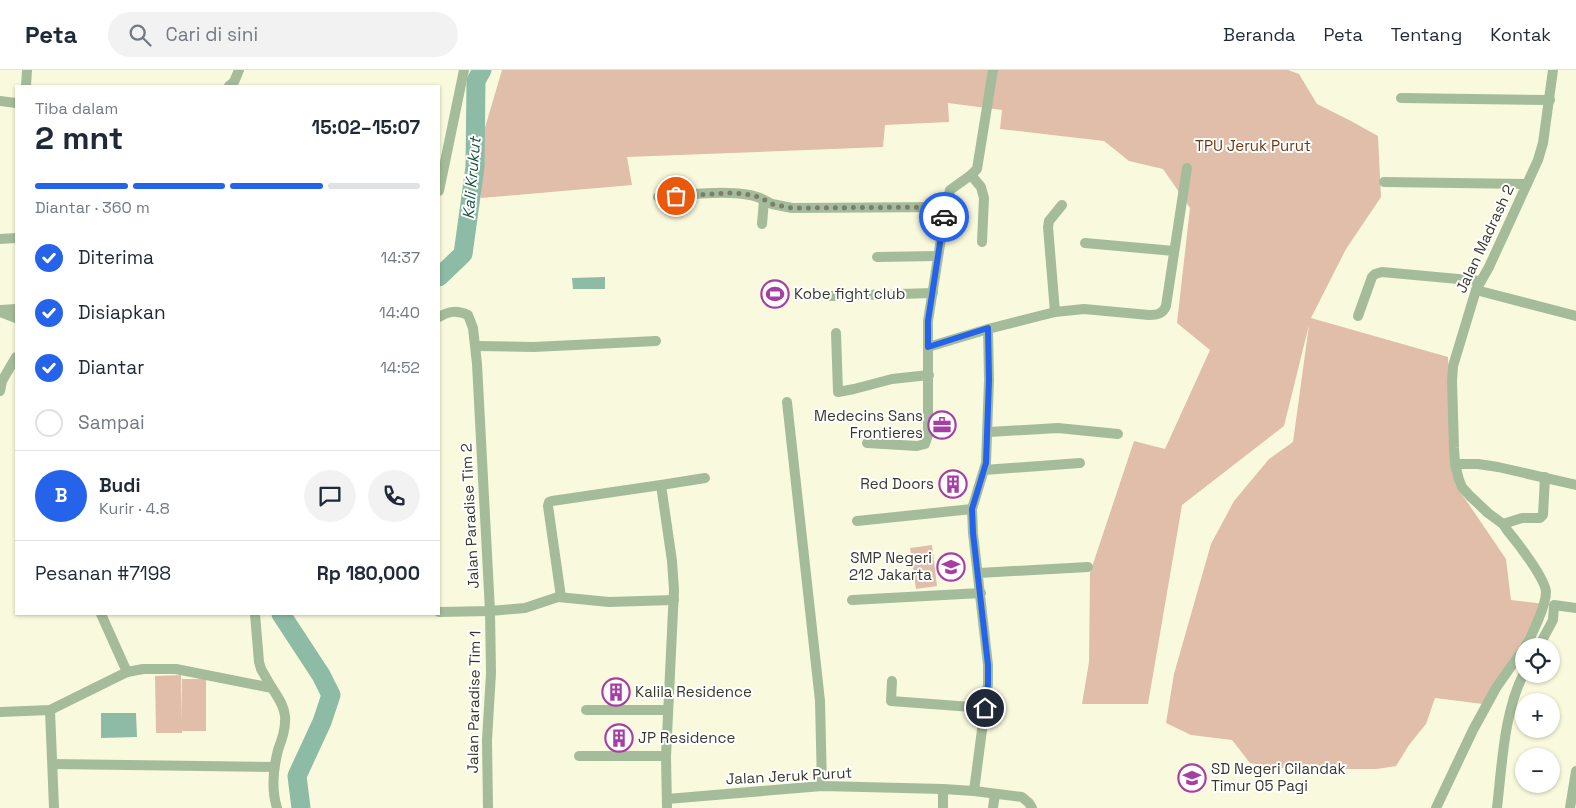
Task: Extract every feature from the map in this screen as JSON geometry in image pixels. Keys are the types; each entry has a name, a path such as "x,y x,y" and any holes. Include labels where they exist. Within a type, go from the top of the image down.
{"street":[{"path":"26,85 27,70"},
{"path":"230,85 234,82 239,70"},
{"path":"440,180 443,146 464,70"},
{"path":"867,443 917,446 925,444 928,435 928,321 946,207 950,190 975,172 978,165 993,70"},
{"name":"Jalan Madrash 2","path":"1529,638 1541,612 1546,591 1519,545 1503,524 1488,513 1462,486 1459,480 1455,464 1452,381 1454,366 1478,286 1489,267 1538,160 1543,143 1553,70"},
{"path":"1401,98 1550,100"},
{"path":"0,101 15,103"},
{"path":"928,347 988,328 1055,312 1087,310 1157,315 1165,310 1187,168"},
{"path":"971,175 981,187 984,198 982,242"},
{"path":"1384,182 1527,184"},
{"path":"658,196 738,193 753,195 772,204 792,208 946,207"},
{"path":"762,224 764,200"},
{"path":"1055,312 1048,227 1049,220 1062,205"},
{"path":"0,239 15,238"},
{"path":"1085,243 1174,251"},
{"path":"877,257 938,256"},
{"path":"1358,316 1370,281 1375,274 1382,272 1478,286 1576,316"},
{"path":"831,296 933,293"},
{"path":"0,311 15,309"},
{"path":"0,311 15,318"},
{"name":"Jalan Paradise Tim 2","path":"440,317 453,311 461,312 468,315 473,328 476,346 490,611"},
{"path":"974,791 989,674 972,509 986,463 988,432 988,328"},
{"path":"836,333 838,392 892,379 929,375"},
{"path":"476,346 534,347 656,341"},
{"path":"0,391 2,381 15,359"},
{"path":"787,402 820,701 822,786"},
{"path":"988,432 1058,428 1118,434"},
{"path":"984,470 1080,463"},
{"path":"1455,464 1489,465 1576,485"},
{"path":"562,597 548,506 549,502 705,478"},
{"path":"1503,524 1522,518 1540,518 1543,516 1545,478"},
{"path":"661,485 672,561 674,600 666,756 667,803"},
{"path":"857,520 972,509"},
{"path":"979,573 1088,567"},
{"path":"852,600 981,593"},
{"path":"440,612 524,608 562,597 609,602 674,600"},
{"path":"1543,638 1552,620 1554,605 1576,608"},
{"name":"Jalan Paradise Tim 1","path":"488,808 487,740 491,673 490,611"},
{"path":"101,615 127,672"},
{"path":"255,615 259,662 285,714 284,729 274,767 273,796 277,808"},
{"path":"1436,808 1473,730 1496,688 1515,660"},
{"path":"0,712 50,710 127,672 161,668 176,669 272,688"},
{"path":"892,681 891,701 985,708"},
{"path":"1497,808 1509,713 1519,683"},
{"path":"50,710 54,808"},
{"path":"586,710 668,710"},
{"path":"579,756 666,756"},
{"path":"53,764 274,767"},
{"path":"1570,808 1576,771"},
{"name":"Jalan Jeruk Purut","path":"667,803 822,786 974,791 1022,798 1030,806"},
{"path":"943,789 943,808"},
{"path":"993,808 995,794"}],"green space":[{"name":"TPU Jeruk Purut","path":"502,70 1288,70 1299,74 1317,104 1378,136 1381,197 1346,249 1311,318 1448,357 1455,484 1506,559 1511,600 1545,604 1524,638 1515,638 1515,652 1483,704 1435,698 1426,724 1409,745 1396,766 1377,769 1276,768 1250,763 1232,740 1191,735 1166,723 1174,674 1211,544 1234,501 1269,459 1293,442 1309,325 1284,426 1182,505 1148,704 1082,704 1089,662 1090,573 1134,441 1165,449 1210,350 1177,323 1190,208 1163,169 1129,161 1104,141 1000,129 1002,110 948,103 949,122 885,125 883,147 627,157 632,185 481,198 476,158"},
{"path":"932,545 937,586 916,589 910,548"},
{"path":"181,675 182,723 182,679 206,679 206,731 156,733 155,676"}],"shaded area":[{"path":"605,277 605,289 573,289 572,278"},
{"path":"101,713 136,713 137,737 101,738"}],"waterway":[{"name":"Kali Krukut","path":"440,276 463,254 475,167 476,81 482,70"},
{"name":"Kali Krukut","path":"282,615 321,675 331,695 322,722 297,776 301,808"}],"way so far":[{"path":"676,196 746,194 759,197 772,204 792,208 946,207 944,217"}],"place":[{"name":"Kobe fight club","path":"775,294"},
{"name":"Medecins Sans Frontieres","path":"942,425"},
{"name":"Red Doors","path":"953,484"},
{"name":"SMP Negeri 212 Jakarta","path":"951,567"},
{"name":"Kalila Residence","path":"616,692"},
{"name":"JP Residence","path":"619,738"},
{"name":"SD Negeri Cilandak Timur 05 Pagi","path":"1192,778"}],"route":[{"path":"944,217 928,321 928,347 988,328 989,380 986,463 972,509 989,674 985,708"}]}
